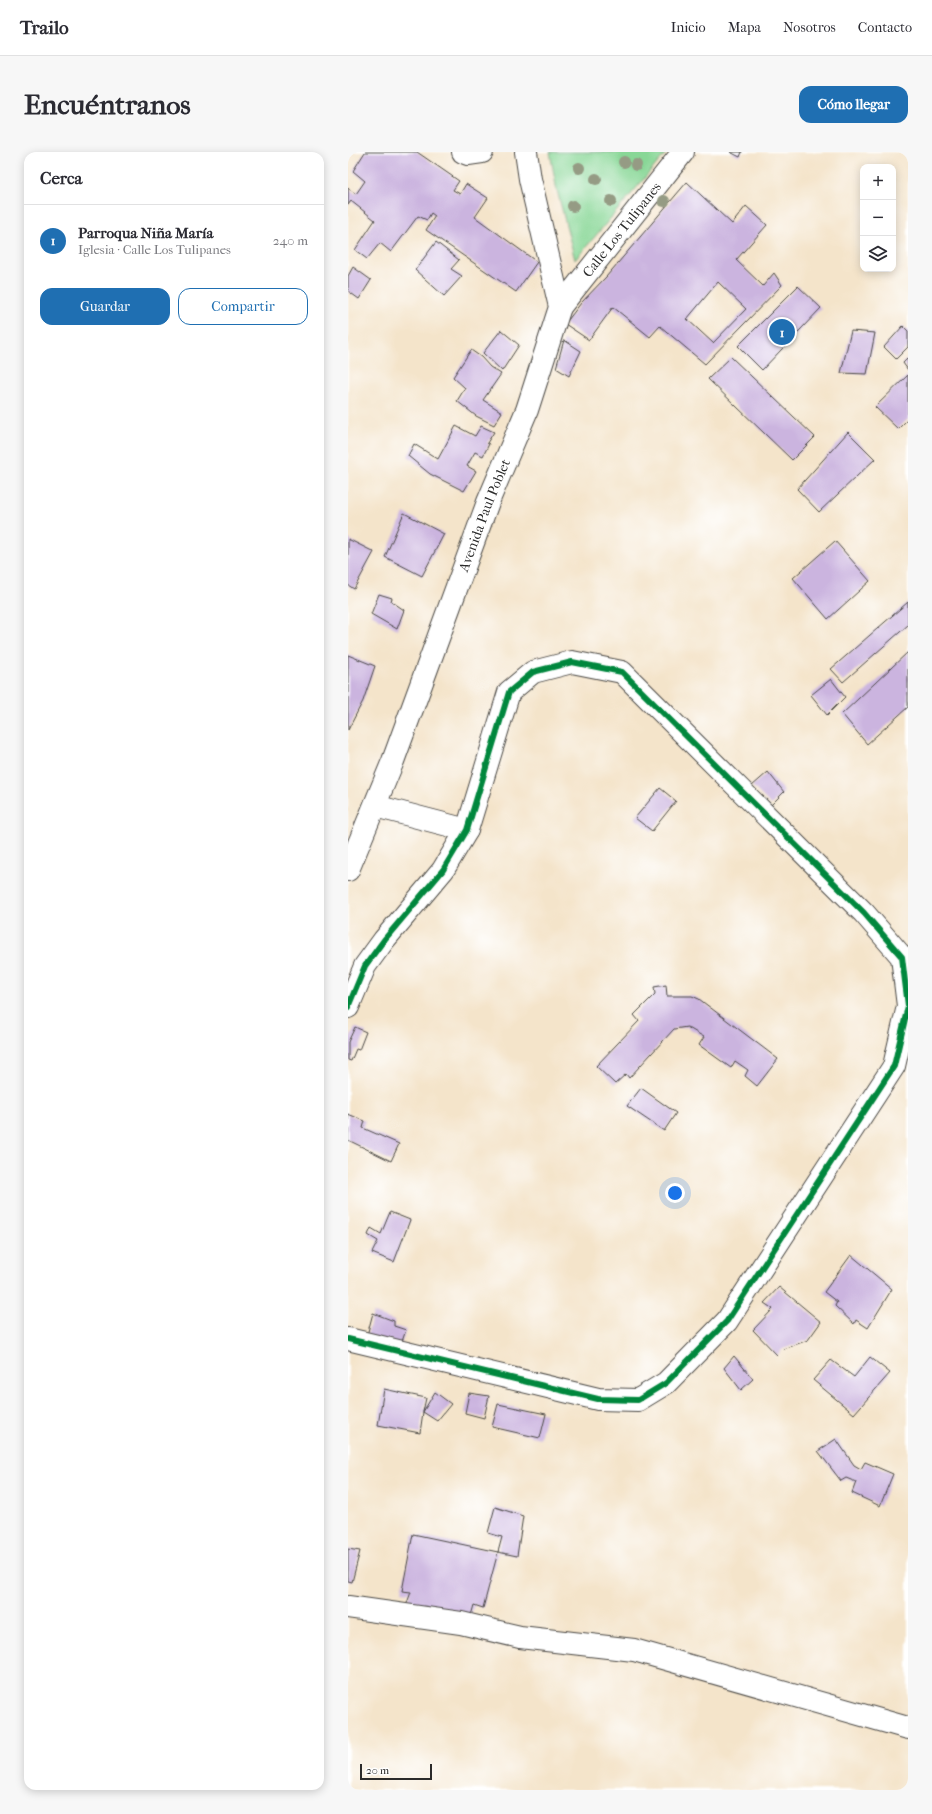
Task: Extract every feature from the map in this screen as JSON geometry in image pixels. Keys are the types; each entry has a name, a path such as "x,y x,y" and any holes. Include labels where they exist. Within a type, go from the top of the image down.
{"street":[{"path":"463,152 468,154 482,152"},
{"path":"526,152 530,179 560,307"},
{"name":"Calle Los Tulipanes","path":"560,307 683,152"},
{"name":"Avenida Paul Poblet","path":"348,870 394,761 488,502 527,410 560,307"},
{"path":"348,1007 365,966 384,940 443,870 467,830 510,692 533,672 572,662 622,672 864,913 902,957 908,1006 894,1066 727,1320 666,1383 638,1400 598,1399 348,1339"},
{"path":"375,806 467,830"},
{"path":"348,1607 461,1623 520,1637 634,1650 908,1728"}],"green space":[{"path":"550,152 667,152 575,260 556,186"}],"building":[{"path":"365,152 417,152 459,181 453,190 460,194 466,184 488,198 475,217 537,262 516,292 426,230 435,216 431,213 427,220 418,216 391,252 380,243 367,259 355,250 375,220 351,201 348,205 348,188 356,194 365,181 353,171"},
{"path":"730,152 742,152 740,157"},
{"path":"687,182 732,224 746,206 767,225 736,260 763,286 774,273 782,285 705,364 660,326 650,337 613,307 589,340 565,324 581,303 606,277","holes":["718,282 746,309 713,343 687,319"]},
{"path":"436,242 459,260 451,269 462,276 444,296 415,270"},
{"path":"353,267 371,280 359,299 348,291 348,276"},
{"path":"798,286 821,308 762,370 738,346"},
{"path":"903,326 908,331 908,347 896,359 884,347"},
{"path":"501,330 519,345 502,371 483,353"},
{"path":"851,331 875,333 867,374 841,373"},
{"path":"564,340 581,351 569,376 556,368"},
{"path":"471,350 481,357 490,367 501,374 483,400 502,412 494,425 476,416 457,401 465,388 453,377"},
{"path":"731,357 815,437 792,460 708,379"},
{"path":"908,358 908,370 903,363"},
{"path":"908,375 908,419 898,429 875,407"},
{"path":"456,426 475,436 481,426 494,432 487,443 489,444 483,456 475,452 467,466 476,471 464,491 430,474 408,456 414,444 438,459"},
{"path":"848,432 875,459 819,512 797,489"},
{"path":"404,513 444,534 422,576 385,557"},
{"path":"348,539 374,552 354,589 348,585"},
{"path":"835,541 870,581 828,619 793,578"},
{"path":"379,594 392,598 391,601 404,610 397,629 371,614"},
{"path":"908,602 908,625 843,682 831,669"},
{"path":"908,652 908,707 867,744 842,714"},
{"path":"348,655 375,666 363,701 348,730"},
{"path":"831,679 845,697 827,715 811,695"},
{"path":"768,772 784,792 771,805 752,786"},
{"path":"660,788 676,801 652,831 635,818"},
{"path":"666,985 667,996 692,996 699,999 778,1059 757,1086 745,1076 748,1070 735,1061 731,1068 699,1045 704,1037 687,1027 674,1029 629,1078 626,1074 615,1084 596,1066 639,1021 634,1015 655,994 654,987"},
{"path":"355,1027 366,1032 359,1050 356,1049 351,1061 348,1060 348,1042"},
{"path":"641,1088 676,1113 664,1131 627,1106"},
{"path":"348,1114 365,1121 363,1128 399,1144 391,1161 348,1140"},
{"path":"390,1212 410,1220 394,1262 372,1253 378,1241 368,1235 371,1228 381,1234"},
{"path":"851,1255 892,1289 868,1328 856,1320 854,1324 835,1306 837,1302 824,1292"},
{"path":"779,1287 821,1322 808,1340 783,1349 777,1355 753,1330 773,1309 764,1303"},
{"path":"373,1313 394,1321 394,1326 406,1330 400,1347 366,1339"},
{"path":"734,1356 753,1379 741,1390 724,1368"},
{"path":"870,1357 890,1373 854,1414 813,1380 831,1360 854,1377"},
{"path":"384,1389 426,1398 420,1433 378,1425"},
{"path":"435,1392 451,1404 437,1421 423,1412"},
{"path":"469,1393 489,1396 484,1418 465,1413"},
{"path":"498,1404 546,1414 540,1438 492,1427"},
{"path":"836,1439 854,1465 861,1469 865,1462 893,1474 880,1506 852,1493 856,1482 846,1478 841,1481 818,1451"},
{"path":"495,1507 523,1516 517,1556 498,1552 502,1537 488,1533"},
{"path":"413,1534 498,1552 483,1608 474,1605 470,1619 406,1606 411,1592 402,1591"},
{"path":"348,1549 360,1551 352,1582 348,1581"}],"cycle path":[{"path":"348,1007 365,966 384,940 443,870 467,830 509,692 533,672 572,662 622,672 864,913 902,957 908,1006 894,1066 727,1321 666,1383 638,1400 598,1399 348,1339"}],"place":[{"name":"Parroqua Niña María","path":"782,332"}]}
